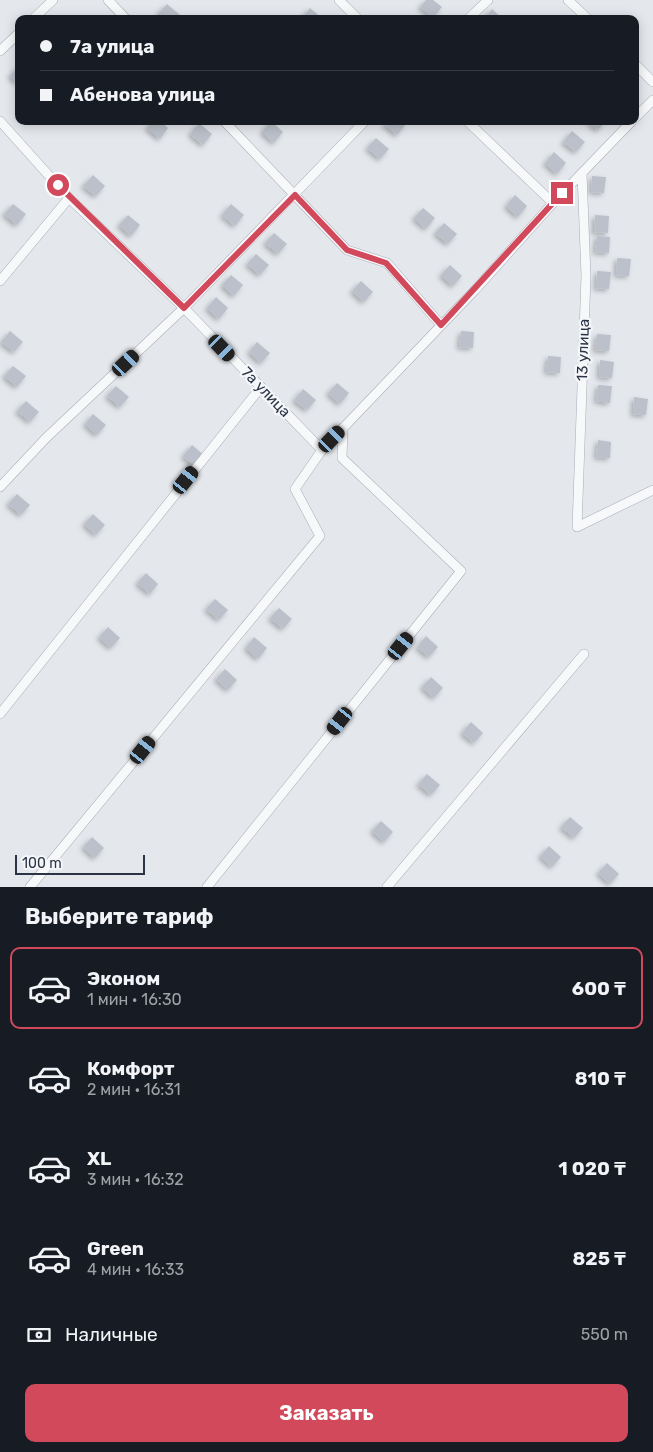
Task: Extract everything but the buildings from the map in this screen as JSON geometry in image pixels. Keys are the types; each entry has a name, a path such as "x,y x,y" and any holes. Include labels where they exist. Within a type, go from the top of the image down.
{"street":[{"path":"37,15 53,0"},
{"path":"108,0 122,15"},
{"path":"339,0 354,15"},
{"path":"472,15 488,0"},
{"path":"568,0 584,15"},
{"path":"0,51 15,37"},
{"path":"639,68 653,82"},
{"path":"639,114 653,100"},
{"name":"7а улица","path":"0,121 70,198 184,308 322,450"},
{"path":"228,125 347,250 386,263 441,325"},
{"path":"0,488 46,438 184,308 361,125"},
{"path":"471,125 553,203"},
{"path":"30,887 320,536 295,489 322,450 628,125"},
{"name":"13 улица","path":"582,173 586,276 577,527 653,490"},
{"path":"0,281 70,198"},
{"path":"0,714 260,387"},
{"path":"207,887 461,571 342,458 343,428"},
{"path":"387,887 584,654"}],"route":[{"path":"58,185 184,308 295,195 347,250 386,263 441,325 562,193"}]}
